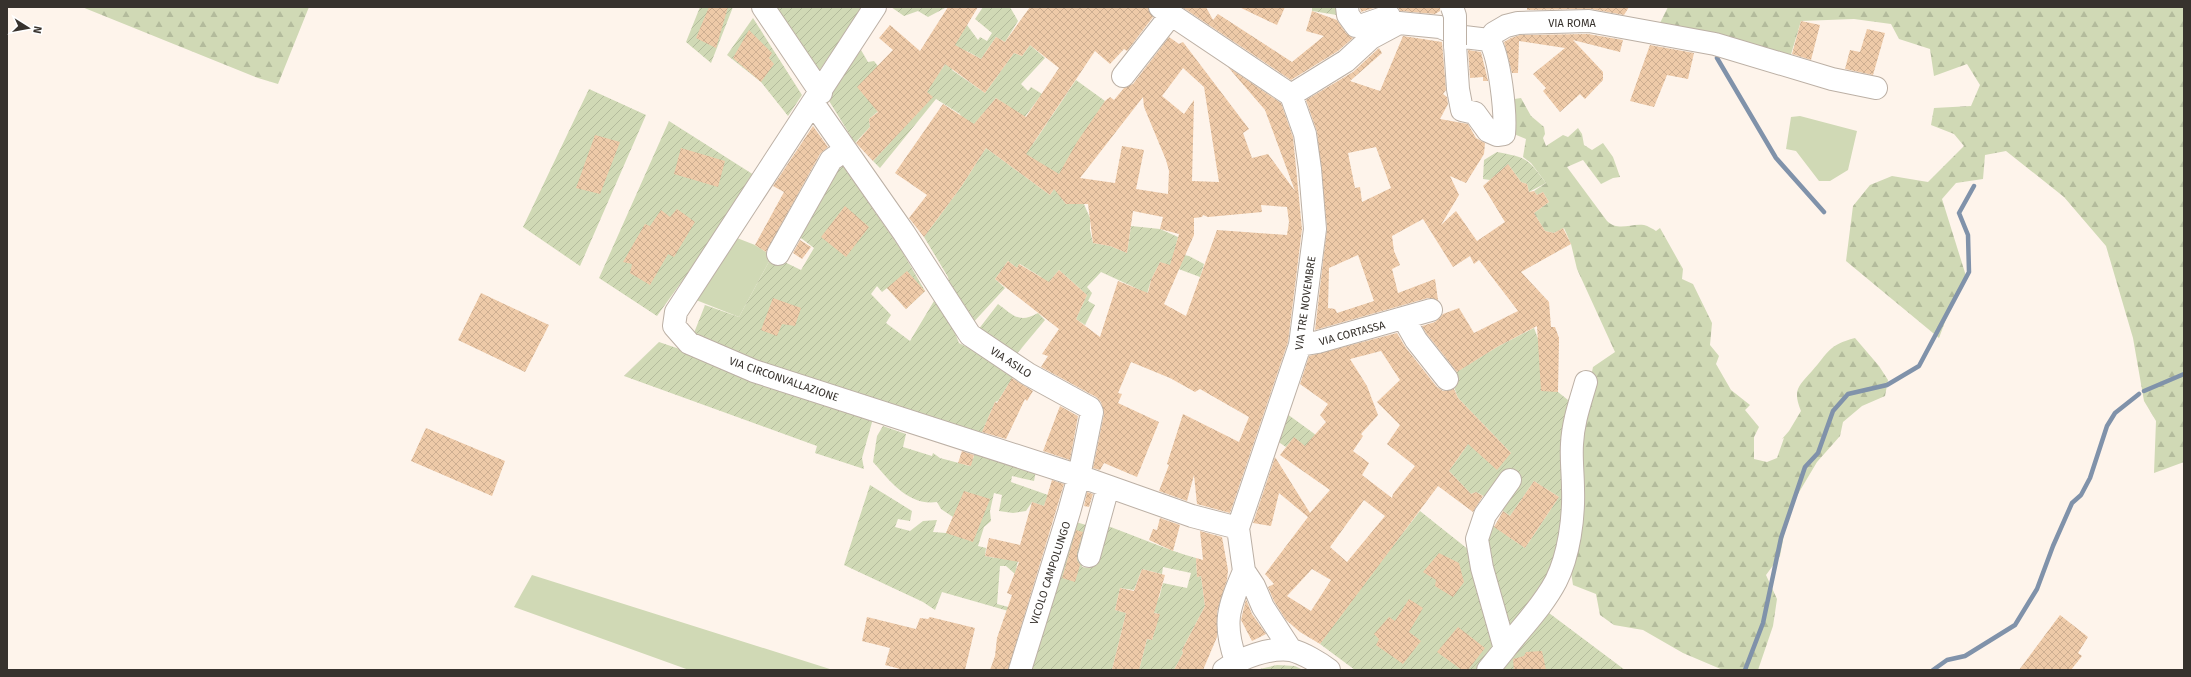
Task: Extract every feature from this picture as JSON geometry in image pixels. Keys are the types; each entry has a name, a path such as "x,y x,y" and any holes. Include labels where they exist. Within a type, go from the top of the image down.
{"street":[{"name":"VIA ASILO","path":"763,7 817,98 845,150 904,233 970,335 1028,374 1090,408 1092,417 1079,476"},
{"name":"VIA CIRCONVALLAZIONE","path":"875,7 676,312 674,326 689,343 754,371 1079,476"},
{"path":"1347,7 1348,14 1356,26 1360,26 1388,15 1396,18 1399,24"},
{"path":"1123,76 1165,11 1291,95 1346,61 1371,38 1399,24 1440,28 1464,37 1489,40 1495,49 1505,109 1504,134 1497,135 1488,131 1475,113 1462,110 1458,89 1455,45 1455,16 1452,7"},
{"name":"VIA ROMA","path":"1489,40 1494,33 1506,26 1518,23 1589,21 1715,44 1832,79 1876,88"},
{"name":"VIA TRE NOVEMBRE","path":"1238,528 1300,345 1315,229 1310,169 1305,134 1291,95"},
{"path":"778,254 831,160 845,150"},
{"name":"VIA CORTASSA","path":"1300,345 1404,319 1431,310"},
{"path":"1404,319 1416,340 1447,379"},
{"path":"1488,670 1549,592 1556,580 1565,555 1571,523 1573,499 1571,445 1574,423 1586,382"},
{"path":"1079,476 1192,516 1238,528 1244,571 1254,586 1262,607 1291,650 1329,670"},
{"name":"VICOLO CAMPOLUNGO","path":"1020,670 1079,476"},
{"path":"1505,649 1482,568 1477,539 1485,515 1510,480"},
{"path":"1089,556 1108,487"},
{"path":"1244,571 1231,601 1227,623 1230,644 1230,666 1263,652 1291,650"}],"green space":[{"path":"82,7 309,7 278,84 258,78"},
{"path":"700,7 733,7 711,63 686,42"},
{"path":"766,7 863,7 819,71"},
{"path":"891,7 945,8 928,17 918,11 904,16"},
{"path":"983,7 1010,7 1018,21 1005,42 996,37 981,59 967,51 952,70 985,93 1014,53 1022,56 1030,45 1045,58 1021,84 1028,91 1031,87 1042,94 1024,118 996,98 968,132 960,114 936,99 880,168 873,161 909,122 905,118 947,62 942,59 967,25 978,40 980,37 987,41 992,33 975,19"},
{"path":"1341,7 1343,16 1312,11 1312,8"},
{"path":"1668,7 2184,7 2184,462 2154,473 2156,421 2144,401 2133,338 2106,246 2064,197 2006,151 1985,155 1983,179 1956,183 1942,199 1966,276 1949,311 1939,338 1846,261 1853,206 1870,185 1892,176 1928,182 1964,146 1954,134 1931,125 1934,108 1971,106 1980,85 1967,64 1934,76 1930,49 1899,39 1891,24 1854,19 1801,21 1789,61 1658,27"},
{"path":"753,18 802,95 788,116 761,82 727,55"},
{"path":"861,50 868,62 874,61 878,66 889,102 869,119 870,127 855,143 826,96"},
{"path":"1076,80 1105,101 1064,166 1069,168 1062,199 1066,204 1080,204 1083,202 1090,218 1090,230 1093,243 1110,246 1127,253 1131,226 1160,229 1178,237 1174,253 1189,256 1204,264 1200,277 1160,262 1151,280 1145,301 1136,299 1138,289 1101,272 1087,287 1092,293 1088,301 1095,305 1085,325 1076,319 1087,295 1059,270 1044,288 1039,285 1041,277 1020,264 1017,268 1008,261 995,279 1005,288 970,326 953,301 948,277 924,237 961,187 986,148 1050,195 1062,177 990,132 1033,144"},
{"path":"589,89 646,115 580,266 523,227"},
{"path":"1521,98 1531,116 1544,127 1545,134 1543,138 1546,146 1563,135 1568,137 1578,128 1582,134 1584,145 1592,150 1603,143 1613,157 1620,177 1613,178 1601,184 1583,160 1567,167 1607,221 1620,227 1644,225 1656,231 1660,228 1683,269 1682,279 1693,284 1712,323 1710,345 1719,356 1716,364 1731,390 1750,405 1745,410 1759,427 1754,437 1754,459 1767,462 1777,458 1784,438 1782,439 1789,431 1801,411 1797,398 1800,384 1826,354 1839,343 1855,338 1879,366 1888,380 1885,396 1862,406 1843,422 1840,436 1817,462 1789,509 1780,556 1766,575 1777,599 1773,626 1758,670 1723,670 1683,653 1643,630 1614,625 1600,615 1596,594 1573,585 1569,559 1588,391 1593,367 1615,352 1577,269 1571,244 1564,228 1554,233 1545,231 1534,213 1549,202 1543,192 1537,195 1534,191 1546,183 1531,163 1523,157 1526,139 1514,134 1508,100"},
{"path":"1800,116 1857,131 1848,170 1830,181 1819,181 1796,151 1786,149 1791,117"},
{"path":"669,121 754,175 725,221 657,316 599,278"},
{"path":"1497,152 1526,160 1535,168 1546,183 1529,192 1527,184 1521,182 1508,164 1490,180 1483,179 1484,160"},
{"path":"839,160 902,251 925,291 906,309 887,288 882,292 877,286 871,294 891,315 886,323 910,341 934,301 952,325 959,343 1016,372 998,401 995,402 980,437 692,338 705,305 739,317 772,256 801,270 814,248 793,232"},
{"path":"737,238 755,245 772,256 739,317 696,300"},
{"path":"998,304 1016,317 1026,318 1038,313 1045,320 1015,356 978,330"},
{"path":"1534,328 1558,392 1568,400 1577,380 1557,572 1506,639 1487,569 1488,522 1525,548 1559,497 1534,481 1510,516 1476,492 1468,495 1469,492 1449,471 1468,444 1511,453 1458,398 1450,376 1497,347"},
{"path":"659,342 874,415 862,458 864,469 815,453 817,446 624,376"},
{"path":"1283,411 1327,443 1309,450 1294,438 1286,447 1274,439"},
{"path":"883,426 906,434 903,447 932,456 933,453 940,458 970,466 977,449 1036,471 1034,481 1012,476 1011,482 1048,495 1044,506 1032,502 1026,511 1013,513 999,511 1002,495 994,493 990,511 991,521 984,527 978,546 986,548 985,556 995,558 996,551 1019,556 1015,574 1006,566 1000,566 997,604 1020,610 1019,614 942,592 935,610 923,602 844,565 870,485 912,511 910,521 898,519 895,527 910,531 923,521 937,520 933,532 946,533 953,517 941,509 937,502 917,500 900,491 873,462 877,436"},
{"path":"1420,511 1474,554 1498,640 1481,670 1355,670 1320,644 1341,613"},
{"path":"1069,520 1093,527 1082,567 1089,568 1102,524 1196,558 1197,577 1201,576 1205,606 1182,650 1183,653 1174,670 1139,670 1147,639 1152,640 1159,614 1132,606 1134,590 1120,588 1115,610 1126,613 1112,670 1025,670","holes":["1163,567 1191,573 1187,588 1163,583 1159,598 1134,590 1142,569 1162,574"]},
{"path":"532,575 833,670 689,670 514,607"},
{"path":"1545,610 1625,670 1493,670"},
{"path":"1277,665 1295,666 1303,670 1255,670"}],"building":[{"path":"709,7 728,7 716,48 696,38"},
{"path":"948,7 978,7 955,45 981,59 996,37 1005,42 1030,7 1148,7 1153,17 1127,51 1124,49 1110,64 1095,51 1026,154 1059,174 1077,142 1105,101 1110,97 1114,100 1124,88 1133,84 1169,37 1179,44 1183,42 1249,129 1243,133 1252,158 1268,154 1295,191 1265,110 1228,67 1281,103 1293,137 1302,229 1288,342 1230,513 1197,504 1194,475 1187,501 1159,491 1169,465 1167,464 1183,414 1239,442 1249,417 1200,389 1195,392 1170,378 1131,362 1118,393 1122,394 1118,403 1159,422 1137,477 1104,463 1100,470 1093,468 1104,414 1101,402 1096,397 1041,367 1048,356 1042,354 1059,329 995,279 1008,261 1017,268 1019,264 1049,282 1059,270 1087,295 1076,319 1100,337 1118,281 1148,293 1151,280 1160,262 1170,265 1179,234 1160,229 1163,217 1133,211 1127,253 1110,246 1093,243 1088,204 1066,204 1054,189 1050,195 986,148 961,187 924,237 909,218 927,195 895,173 943,104 974,124 996,98 1026,117 1059,68 1030,45 1022,56 1014,53 985,93 945,64 927,92 933,97 873,161 856,143 870,127 869,119 878,112 857,87 893,50 879,38 890,25 920,51","holes":["1183,68 1204,87 1219,182 1192,181 1194,100 1184,114 1162,96","1143,97 1144,107 1166,160 1169,171 1168,194 1136,189 1144,150 1122,146 1115,183 1080,178","1261,205 1287,207 1289,222 1287,235 1217,230 1186,316 1164,304 1194,235 1194,218 1202,217 1203,215 1208,217 1262,212"]},
{"path":"1182,7 1206,7 1213,20 1218,14 1292,62 1324,36 1306,31 1312,11 1337,20 1346,33 1353,38 1338,51 1291,80"},
{"path":"1239,7 1285,7 1277,25"},
{"path":"1360,7 1377,7 1361,12"},
{"path":"1398,7 1440,7 1440,11 1435,14 1400,11"},
{"path":"1527,7 1629,7 1624,15 1591,9 1527,10"},
{"path":"1801,21 1820,25 1811,60 1792,54"},
{"path":"1867,29 1885,33 1873,75 1845,69 1850,50 1860,52"},
{"path":"749,30 772,53 769,58 774,64 761,82 733,58"},
{"path":"1588,34 1623,40 1620,52 1573,40 1603,72 1603,80 1585,99 1580,94 1560,112 1543,91 1546,88 1533,74 1565,48 1519,41 1518,73 1512,73 1504,42 1511,38 1520,35"},
{"path":"1403,36 1442,42 1446,90 1443,94 1447,97 1448,104 1440,119 1468,124 1476,138 1485,143 1484,154 1466,183 1450,176 1459,195 1441,225 1456,211 1477,241 1505,222 1483,186 1508,164 1521,182 1527,184 1529,192 1534,191 1537,195 1543,192 1549,202 1534,213 1545,231 1554,233 1563,228 1571,244 1521,272 1549,302 1551,327 1555,327 1559,338 1558,392 1541,391 1537,326 1497,347 1457,372 1426,333 1422,326 1435,322 1443,314 1459,308 1474,333 1518,311 1479,260 1474,264 1470,256 1453,267 1423,219 1392,236 1394,251 1400,265 1392,269 1398,293 1435,279 1438,300 1428,298 1315,330 1327,228 1317,132 1306,100 1353,72 1379,48 1382,53 1350,81 1380,91","holes":["1376,147 1391,188 1362,202 1360,187 1355,188 1348,153","1358,255 1374,301 1337,313 1335,309 1328,308 1329,268"]},
{"path":"1650,45 1694,53 1688,79 1667,75 1654,107 1630,101"},
{"path":"1468,50 1481,52 1488,81 1483,81 1483,77 1470,78"},
{"path":"813,126 828,147 820,154 766,252 755,245 784,192 773,186"},
{"path":"595,135 620,142 600,194 576,188"},
{"path":"681,148 725,161 718,187 674,174"},
{"path":"845,206 869,227 846,257 821,237"},
{"path":"677,209 695,222 674,257 668,254 650,285 630,273 632,264 623,262 645,224 650,226 661,210 670,217"},
{"path":"800,240 811,247 802,259 793,253"},
{"path":"907,271 925,291 906,309 887,288"},
{"path":"481,293 549,325 525,372 458,340"},
{"path":"773,298 801,308 795,326 782,324 777,336 761,330"},
{"path":"1397,333 1406,348 1437,387 1443,391 1454,389 1458,398 1511,453 1497,470 1468,444 1449,471 1471,494 1476,492 1483,496 1473,512 1438,486 1320,644 1300,632 1286,620 1274,601 1268,587 1274,584 1265,574 1308,517 1279,493 1271,526 1253,523 1275,457 1310,513 1330,490 1280,455 1294,437 1305,446 1326,422 1320,415 1328,404 1300,384 1309,356","holes":["1381,351 1400,380 1377,402 1400,425 1387,444 1415,466 1393,494 1392,498 1362,475 1369,463 1353,451 1363,436 1361,434 1378,415 1367,386 1350,359","1364,500 1385,516 1347,562 1330,547","1312,569 1331,580 1311,611 1287,596"]},
{"path":"1012,378 1033,391 1027,401 1025,399 1006,439 982,432 995,402 997,403"},
{"path":"1060,406 1078,416 1070,460 1043,451"},
{"path":"426,428 505,461 492,496 411,461"},
{"path":"962,451 974,455 971,466 958,463"},
{"path":"1052,480 1064,484 1008,670 990,670 995,656 997,638 1012,595 1007,593 1019,562 985,556 989,538 1020,545 1032,502 1044,506"},
{"path":"1534,481 1559,497 1525,548 1494,527 1503,511 1510,516"},
{"path":"964,491 990,499 973,542 946,533"},
{"path":"1087,492 1093,494 1089,507 1084,506"},
{"path":"1160,518 1180,525 1173,551 1149,540 1153,529 1157,530"},
{"path":"1076,530 1083,532 1077,553 1077,560 1080,565 1075,582 1062,578"},
{"path":"1200,531 1222,537 1228,570 1227,580 1217,612 1217,637 1203,670 1174,670 1183,653 1182,650 1205,606 1201,576 1197,577 1196,558 1203,560"},
{"path":"1439,553 1459,563 1464,582 1453,597 1435,586 1436,580 1423,572"},
{"path":"1142,569 1165,575 1154,613 1160,614 1152,640 1147,639 1139,670 1112,670 1126,613 1115,610 1120,588 1134,591"},
{"path":"1246,599 1252,614 1266,634 1252,641 1241,620"},
{"path":"1409,599 1423,608 1409,632 1421,641 1403,664 1376,645 1379,639 1374,634 1389,617 1395,621"},
{"path":"2060,615 2088,637 2078,653 2082,656 2071,670 2019,670"},
{"path":"867,617 916,629 920,618 928,619 930,617 975,628 965,670 904,670 885,665 890,648 862,641"},
{"path":"1458,627 1485,648 1468,670 1462,670 1437,652"},
{"path":"1542,651 1546,670 1514,670 1513,659 1524,656 1526,652"}],"waterway":[{"path":"1717,58 1776,158 1824,212"},
{"path":"1745,670 1763,623 1781,538 1805,467 1818,453 1833,411 1848,394 1887,385 1919,366 1969,272 1968,235 1959,213 1974,186"},
{"path":"2144,391 2184,374"},
{"path":"1933,670 1947,660 1965,656 2015,625 2037,589 2053,546 2072,503 2081,495 2090,478 2107,426 2115,413 2139,394"}]}
